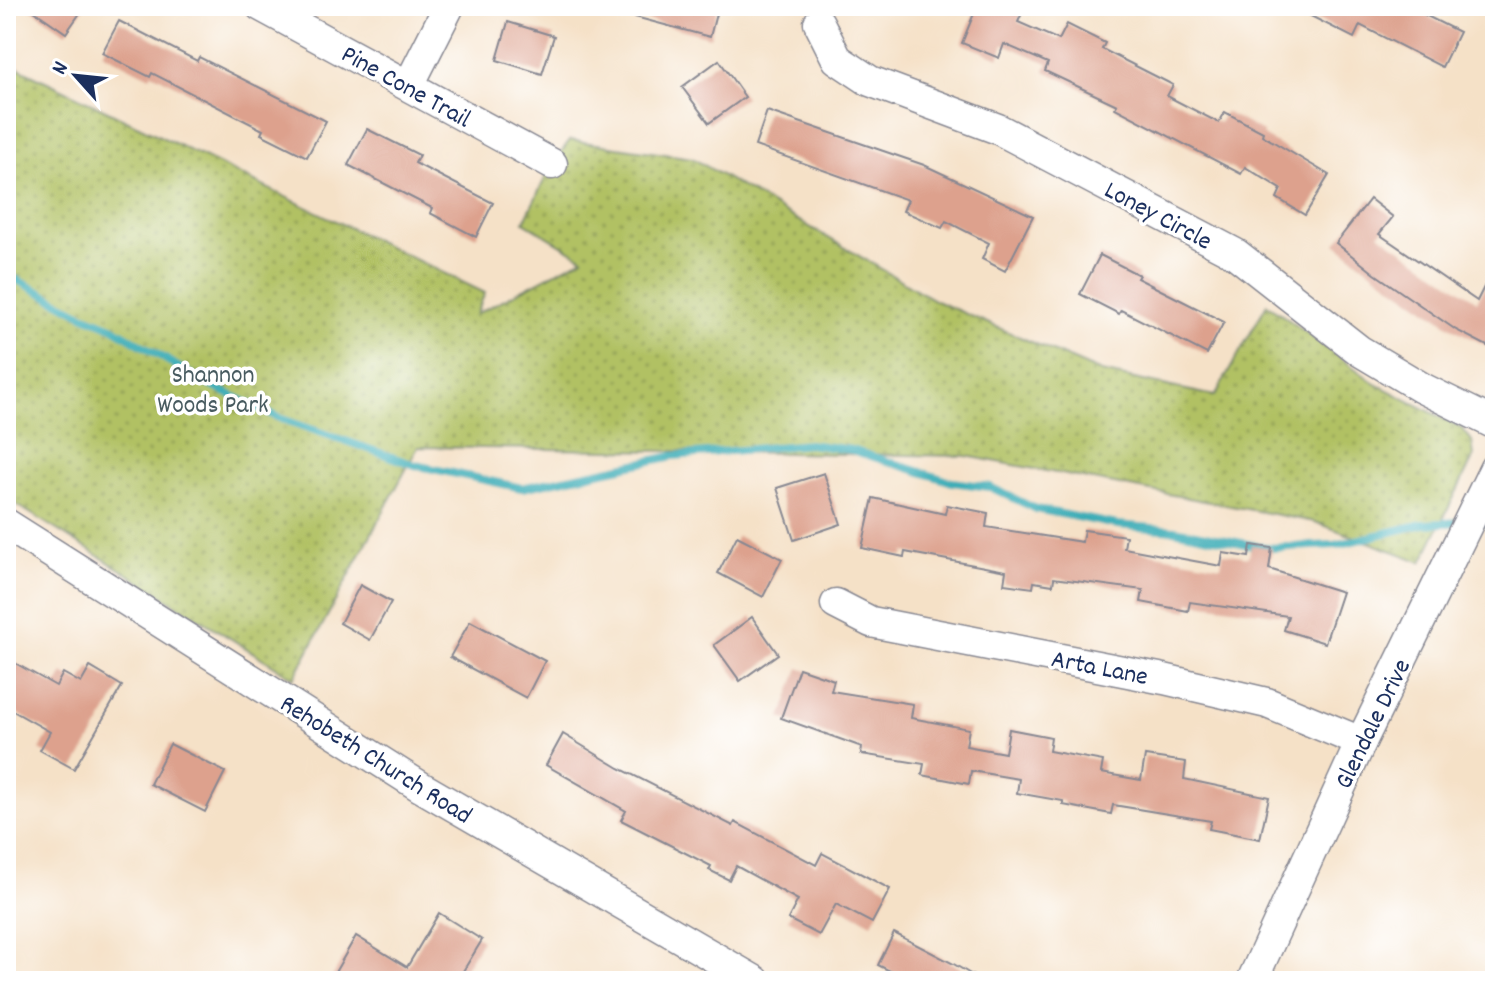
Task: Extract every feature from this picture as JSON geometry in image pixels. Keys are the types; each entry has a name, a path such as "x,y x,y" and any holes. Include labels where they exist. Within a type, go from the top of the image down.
{"street":[{"name":"Pine Cone Trail","path":"261,6 552,164"},
{"path":"409,85 449,6"},
{"name":"Loney Circle","path":"819,23 837,59 870,81 998,129 1236,254 1360,351 1422,388 1495,424"},
{"name":"Glendale Drive","path":"1252,981 1361,742 1495,468"},
{"name":"Rehobeth Church Road","path":"6,524 421,787 755,981"},
{"name":"Arta Lane","path":"836,604 871,622 1164,679 1267,703 1361,742"}],"green space":[{"name":"Shannon Woods Park","path":"6,62 485,293 476,314 583,258 524,222 552,164 570,140 692,158 936,301 1101,372 1215,396 1267,304 1376,384 1462,428 1472,441 1474,456 1422,562 1315,522 966,456 418,447 294,678 6,498"}],"building":[{"path":"27,6 85,6 66,33"},
{"path":"621,6 718,6 710,37 620,13"},
{"path":"977,6 1012,6 1023,11 1018,22 1059,40 1067,24 1105,43 1102,49 1173,85 1167,96 1219,123 1225,112 1263,132 1262,135 1329,175 1305,215 1277,198 1281,189 1245,167 1241,174 1115,108 1117,105 1045,71 1048,63 1004,44 999,58 962,43"},
{"path":"1291,6 1407,6 1459,32 1442,67 1360,25 1354,38"},
{"path":"119,21 326,121 307,157 261,134 263,130 152,73 150,77 102,53"},
{"path":"508,22 554,36 542,74 497,60"},
{"path":"719,60 745,97 709,123 682,87"},
{"path":"767,111 924,165 1033,216 1005,271 982,259 989,243 946,221 942,228 903,211 908,200 755,146"},
{"path":"367,129 419,155 415,163 493,203 476,237 430,213 432,208 348,165"},
{"path":"1370,199 1393,217 1379,234 1477,301 1495,265 1495,350 1456,330 1336,243"},
{"path":"1100,255 1139,275 1137,278 1224,322 1207,354 1121,310 1119,314 1080,294"},
{"path":"824,473 841,524 794,540 777,488"},
{"path":"873,498 945,514 947,505 988,513 986,527 1082,542 1084,530 1126,536 1124,548 1221,566 1223,553 1249,557 1251,545 1272,548 1269,569 1342,592 1325,643 1284,630 1288,616 1190,602 1188,611 1141,602 1143,590 1054,578 1053,585 1034,582 1033,588 1004,584 1006,571 905,552 904,557 862,548"},
{"path":"737,536 782,559 763,597 718,573"},
{"path":"360,585 391,602 370,640 340,623"},
{"path":"752,617 778,654 740,681 714,645"},
{"path":"470,621 545,661 526,698 450,657"},
{"path":"6,658 56,686 63,673 81,683 90,667 122,686 74,769 40,750 50,732 6,707"},
{"path":"799,668 834,680 831,691 913,704 911,718 969,729 966,746 1005,753 1009,729 1051,737 1049,751 1103,761 1101,773 1141,780 1145,756 1186,762 1184,779 1269,797 1260,839 1209,829 1211,821 1113,805 1111,814 1063,805 1063,801 1017,793 1019,779 971,771 969,784 922,775 924,764 861,754 862,747 781,718"},
{"path":"563,734 619,768 733,826 735,822 816,865 822,853 890,889 872,923 836,904 819,935 788,919 798,900 736,866 729,880 709,870 711,866 621,820 626,811 546,765"},
{"path":"170,744 225,772 205,812 150,784"},
{"path":"439,913 482,940 457,981 330,981 356,936 407,967"},
{"path":"894,933 982,981 910,981 878,965"}],"waterway":[{"path":"6,274 112,327 203,382 279,418 415,465 522,488 673,456 809,444 852,450 952,482 990,487 1036,509 1267,548 1336,545 1423,524 1462,522"},
{"path":"1476,522 1495,524"},
{"path":"6,975 11,981"}]}
